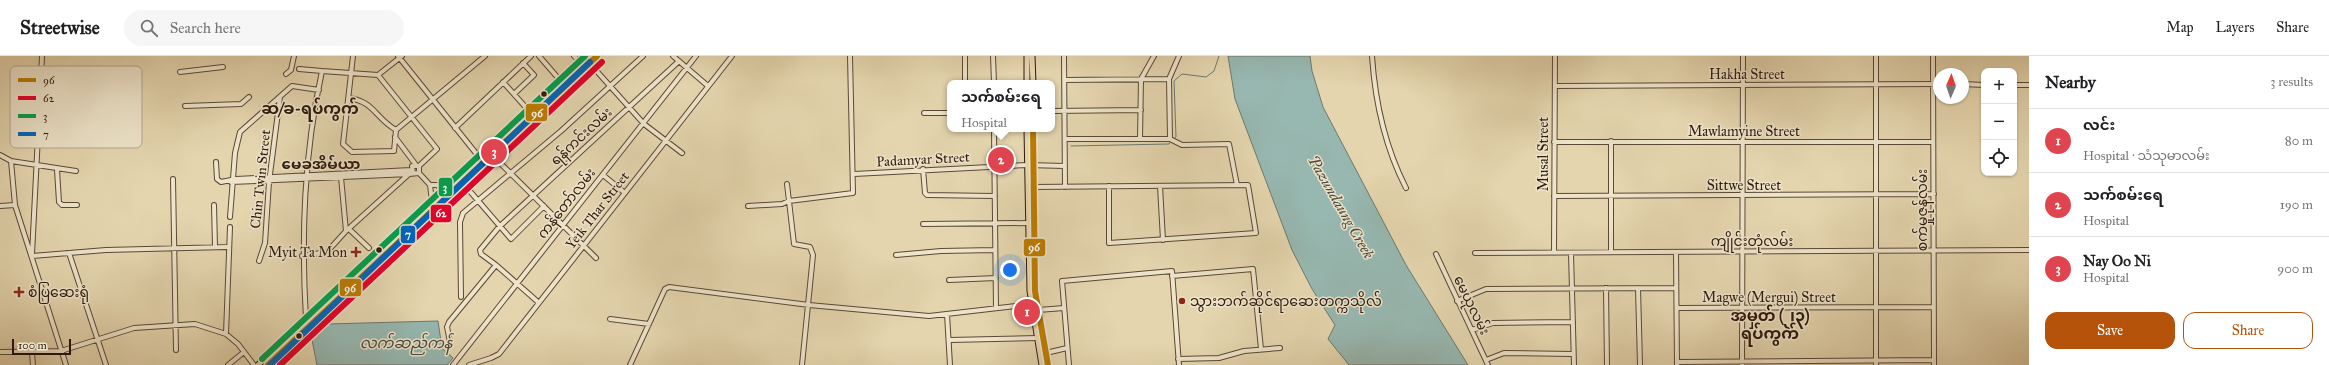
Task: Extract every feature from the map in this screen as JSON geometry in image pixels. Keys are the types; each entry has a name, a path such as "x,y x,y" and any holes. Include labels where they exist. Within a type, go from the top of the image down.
{"main road":[{"path":"258,365 584,56"},
{"path":"268,365 532,114 597,56"},
{"path":"1027,56 1027,80"},
{"path":"1032,56 1032,80"},
{"path":"506,131 510,136"},
{"path":"1027,132 1033,187 1030,223"},
{"path":"1033,132 1030,165 1030,223 1034,304 1037,338 1042,365"},
{"path":"420,212 424,216"},
{"path":"1034,304 1038,310 1048,365"},
{"path":"294,330 299,335"},
{"path":"278,346 283,351"}],"street":[{"path":"42,56 42,66"},
{"path":"286,74 291,70 294,56"},
{"path":"353,56 342,141 346,149 352,152 394,150 396,130 433,101 485,56"},
{"path":"455,128 531,56"},
{"path":"539,56 565,86"},
{"path":"574,56 579,61"},
{"path":"584,56 589,64 644,124 682,153"},
{"path":"461,297 461,216 643,56"},
{"path":"673,56 678,62 708,86"},
{"name":"ကန်တော်လမ်း","path":"453,365 696,56"},
{"name":"Yeik Thar Street","path":"470,365 499,354 538,302 732,56"},
{"path":"748,206 782,204 789,201 851,195 854,190 854,174 850,56"},
{"path":"964,56 965,80"},
{"path":"993,56 994,80"},
{"path":"1064,56 1065,187"},
{"path":"1140,139 1141,79 1154,56"},
{"path":"1170,139 1169,79 1179,56"},
{"path":"1372,56 1374,86 1393,162 1406,188"},
{"name":"Musal Street","path":"1554,252 1555,56"},
{"path":"1742,56 1742,363"},
{"path":"1876,56 1876,363"},
{"name":"စက်မှုဇုန်လမ်း","path":"1933,56 1933,68"},
{"path":"299,69 378,74 400,57 433,101 483,162"},
{"name":"ရန်ကင်းလမ်း","path":"496,265 480,252 500,227 678,62"},
{"path":"514,94 534,75 523,63"},
{"path":"180,72 223,67"},
{"path":"311,324 306,319 302,256 307,177 314,110 322,71"},
{"path":"302,256 325,253 348,230 437,149 378,74"},
{"path":"1064,80 1169,79"},
{"path":"503,82 532,114"},
{"name":"Hakha Street","path":"1555,86 1933,84"},
{"path":"1969,84 1981,85"},
{"path":"230,217 232,181 240,132 295,85 319,90"},
{"path":"2017,85 2029,85"},
{"path":"185,106 241,104 249,97"},
{"name":"Chin Twin Street","path":"259,262 265,243 270,179 280,97"},
{"path":"348,98 368,103 383,122 396,130"},
{"name":"စက်မှုဇုန်လမ်း","path":"1933,104 1934,363"},
{"path":"1055,111 1140,110"},
{"path":"924,113 947,113"},
{"path":"994,132 996,308"},
{"path":"395,137 417,166 419,173 430,185 430,202 433,209"},
{"path":"1065,139 1170,139 1182,145 1229,144 1237,185"},
{"path":"1611,141 1611,252"},
{"name":"Mawlamyine Street","path":"1554,142 1933,142"},
{"path":"32,256 38,148"},
{"path":"486,149 596,258"},
{"path":"0,155 11,161 57,170 76,171"},
{"path":"11,161 15,206 66,365"},
{"path":"216,162 218,182 411,172 419,173"},
{"name":"Padamyar Street","path":"854,174 994,166 1065,166"},
{"path":"924,169 924,193 926,195 995,196"},
{"path":"57,170 58,202 62,205 77,205"},
{"path":"307,177 341,177 411,172"},
{"path":"603,175 625,193"},
{"path":"341,177 348,230 368,248"},
{"path":"173,179 176,350"},
{"path":"462,182 511,239 544,206"},
{"path":"787,184 794,244 810,247 813,255 802,365"},
{"path":"430,185 437,185 448,195"},
{"path":"1033,187 1065,187 1109,186 1248,185 1256,233 1109,243 1109,186"},
{"path":"1160,186 1162,240"},
{"name":"Sittwe Street","path":"1554,196 1934,194"},
{"path":"214,205 215,247"},
{"path":"0,206 15,206"},
{"path":"923,224 1030,223"},
{"path":"226,334 228,247 230,227"},
{"path":"32,256 106,250 228,247"},
{"path":"896,255 941,251 995,250"},
{"name":"ကျိုင်းတုံလမ်း","path":"1475,253 1933,252 2029,250"},
{"path":"1676,252 1677,363 1934,363"},
{"path":"69,253 106,365"},
{"path":"1571,253 1574,365"},
{"name":"မေယုလမ်း","path":"1436,254 1488,365"},
{"path":"450,342 447,327 449,322 496,265 538,302"},
{"path":"1172,276 1253,269 1261,349"},
{"path":"1069,365 1062,281 1172,271 1178,365"},
{"path":"950,280 996,278"},
{"path":"630,365 665,289 669,287 809,305 929,316 1034,304"},
{"path":"1606,288 1607,365"},
{"path":"1638,288 1640,365"},
{"path":"1457,301 1486,290 1676,288"},
{"name":"Magwe (Mergui) Street","path":"1677,308 1933,306"},
{"path":"1038,310 1064,308"},
{"path":"947,314 950,365"},
{"path":"610,319 649,324"},
{"path":"1472,330 1493,323 1573,322"},
{"path":"0,352 32,353 61,351 134,328 195,324 226,334 238,344 254,365"},
{"path":"949,340 1043,337"},
{"path":"1046,353 1068,348"},
{"path":"1178,359 1219,358 1261,349 1280,348"},
{"path":"228,365 244,352"},
{"path":"32,353 33,365"},
{"path":"1486,360 1504,353 1574,354"}],"water":[{"name":"Pazundaung Creek","path":"1228,56 1310,56 1312,71 1323,107 1406,265 1468,365 1349,365 1328,339 1335,325 1312,289 1292,250 1235,99"},
{"name":"လက်ဆည်ကန်","path":"438,321 442,348 453,358 447,365 317,365 312,340 327,324"}],"waterway":[{"path":"1174,139 1176,137 1174,81 1182,74 1206,77 1214,71 1219,56"},
{"path":"1071,146 1169,144 1171,141"}],"transit line":[{"name":"3","path":"262,359 585,56"},
{"name":"96","path":"268,365 597,56"},
{"name":"7","path":"270,365 590,62"},
{"name":"62","path":"280,365 602,62"},
{"name":"96","path":"1033,132 1035,291 1048,365"}],"place":[{"name":"Nay Oo Ni","path":"494,152"},
{"name":"သက်စမ်းရေ","path":"1001,160"},
{"name":"Myit Ta Mon","path":"356,252"},
{"name":"စံပြဆေးရုံ","path":"19,292"},
{"name":"သွားဘက်‌ဆိုင်ရာဆေးတက္ကသိုလ်","path":"1182,301"},
{"name":"လင်း","path":"1027,312"}],"district":[{"name":"ဆ/ခ-ရပ်ကွက်","path":"310,108"},
{"name":"မေခအိမ်ယာ","path":"321,164"},
{"name":"အမှတ် (၂၃) ရပ်ကွက်","path":"1770,324"}]}
